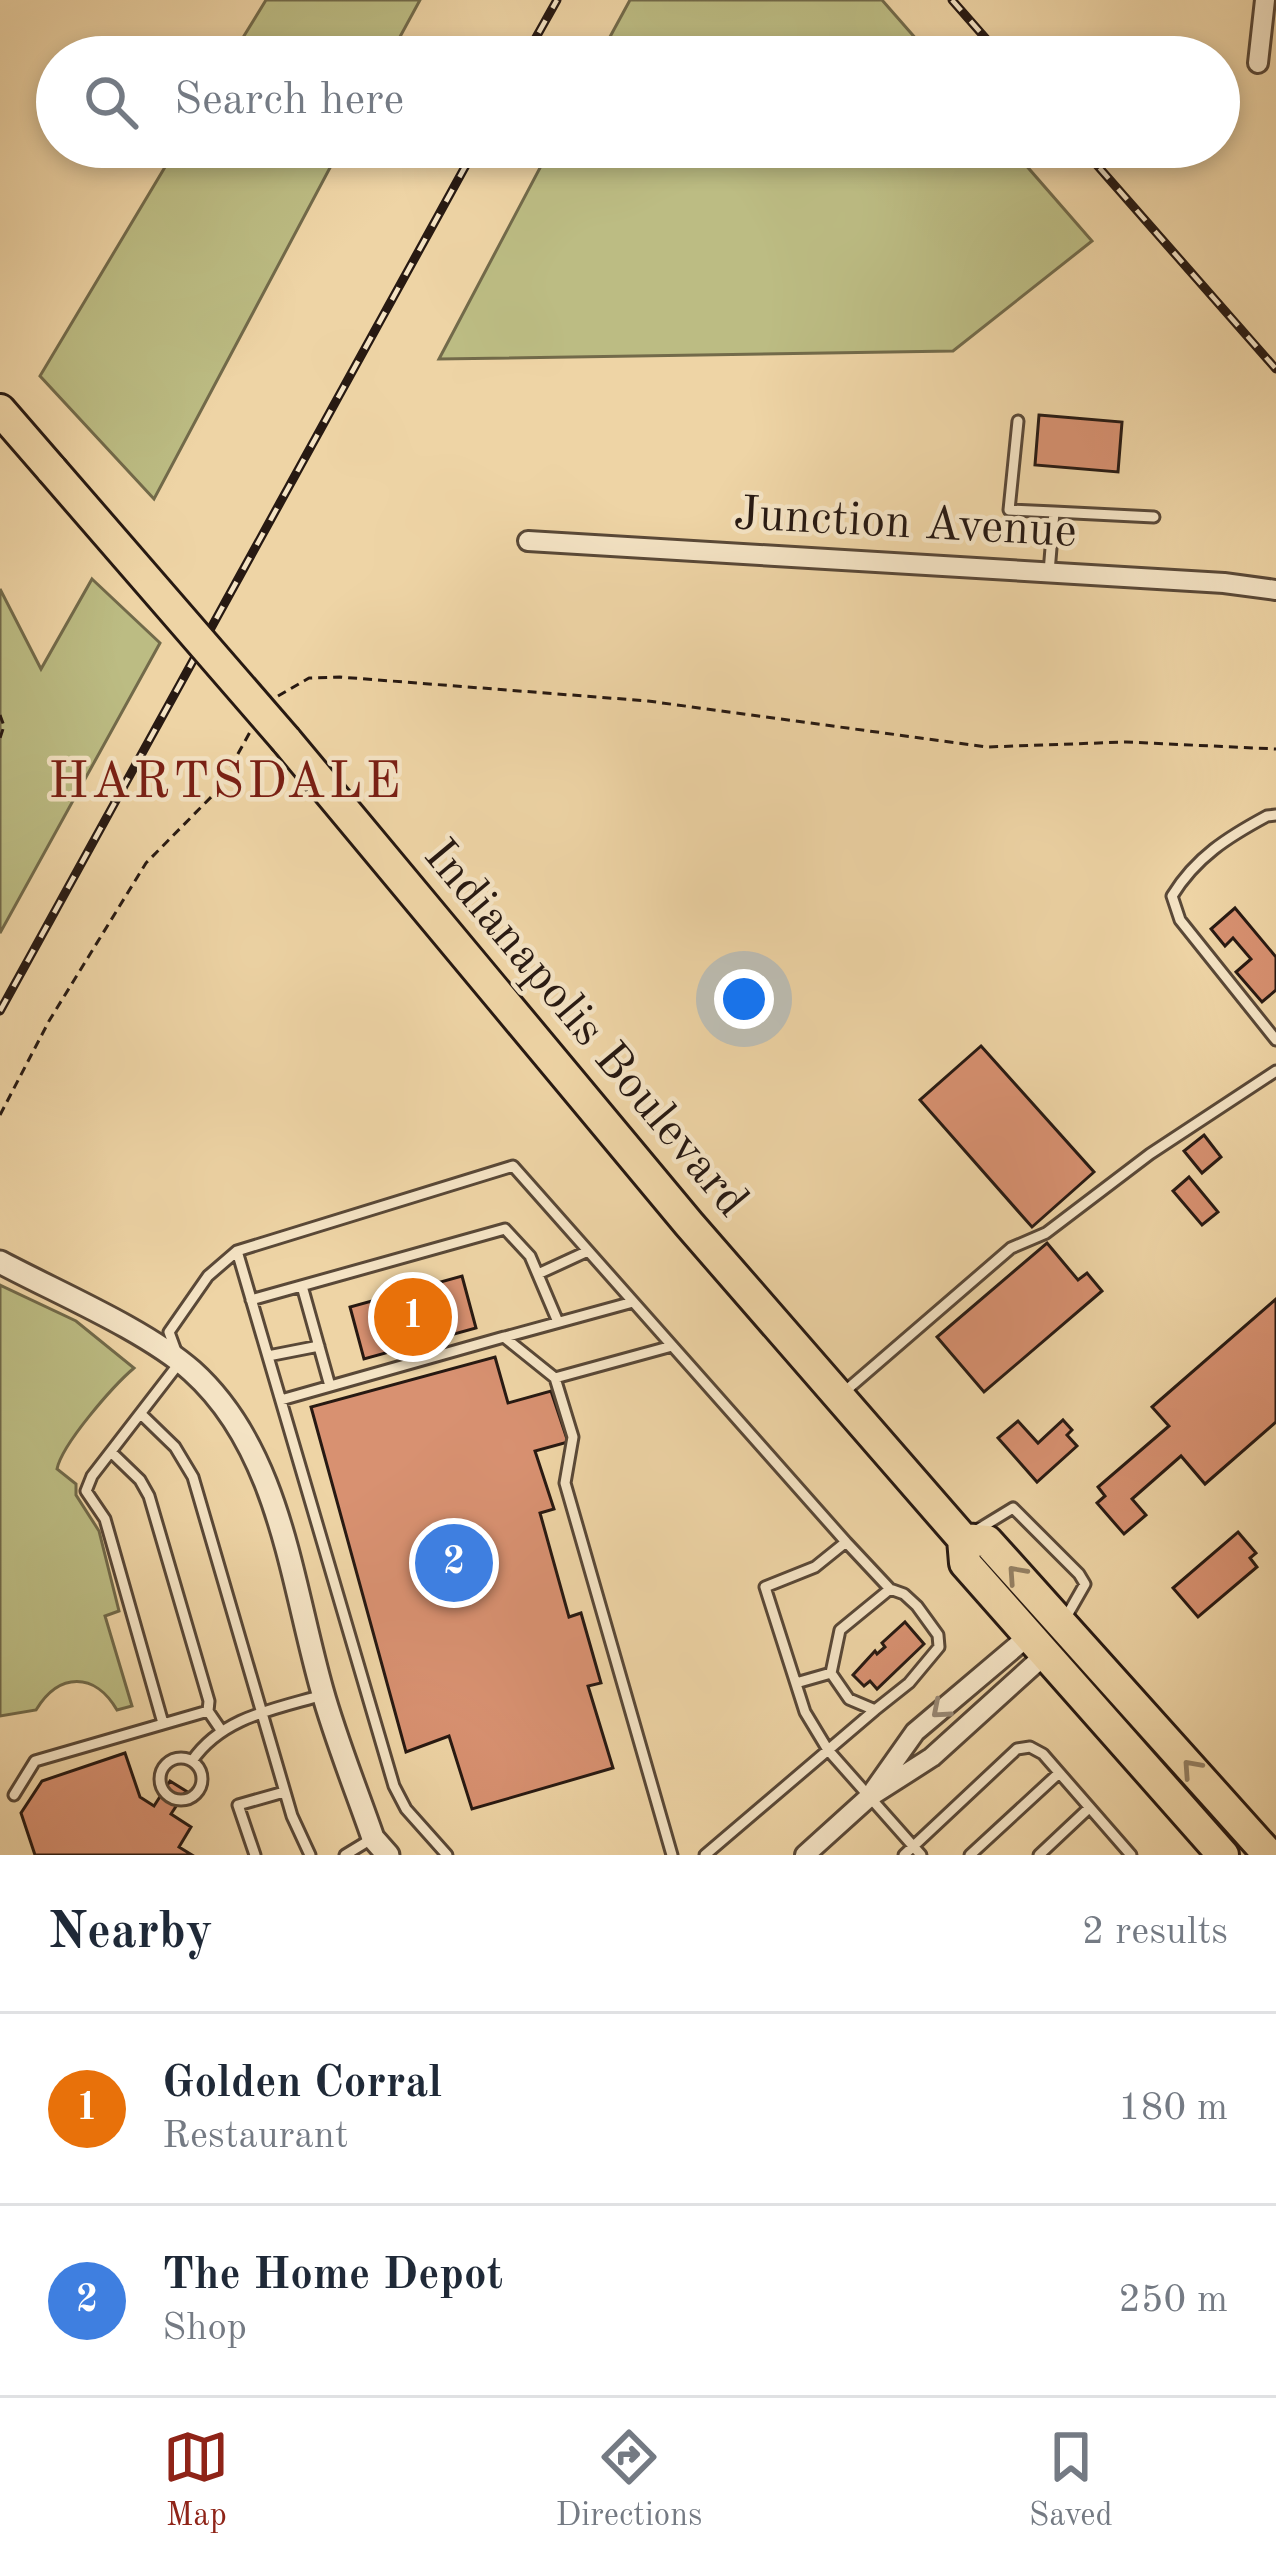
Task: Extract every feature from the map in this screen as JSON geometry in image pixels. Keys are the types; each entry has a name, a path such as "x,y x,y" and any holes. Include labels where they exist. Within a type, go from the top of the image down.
{"highway":[{"name":"Indianapolis Boulevard","path":"0,410 286,740 674,1206 963,1539 965,1563 1223,1855"},
{"name":"Indianapolis Boulevard","path":"963,1539 987,1541 1269,1855"}],"street":[{"path":"1258,63 1265,0"},
{"name":"Junction Avenue","path":"529,541 1276,590"},
{"path":"0,1262 179,1362 224,1407 256,1455 323,1695 381,1846"},
{"path":"868,1798 915,1732 1062,1624"},
{"path":"805,1855 868,1798 932,1757 1037,1645"}],"lane":[{"path":"1018,421 1009,510 1154,517"},
{"path":"1049,572 1054,512"},
{"path":"1276,815 1219,842 1184,876 1172,896 1180,920 1276,1040"},
{"path":"838,1396 1011,1248 1046,1233 1150,1154 1276,1072"},
{"path":"163,1723 105,1520 86,1491 92,1476 179,1362 168,1335 208,1276 237,1250 513,1166 846,1542 890,1589 917,1606 938,1635 939,1647 909,1683 705,1855"},
{"path":"251,1300 505,1229 530,1256 558,1322"},
{"path":"237,1250 394,1786 406,1808 447,1855"},
{"path":"538,1274 588,1251"},
{"path":"302,1286 330,1386"},
{"path":"281,1400 633,1302"},
{"path":"504,1337 556,1378 573,1438 566,1483 672,1855"},
{"path":"268,1356 319,1346"},
{"path":"556,1378 672,1346"},
{"path":"140,1414 175,1447 193,1477 284,1792 310,1855"},
{"path":"111,1452 140,1480 149,1496 209,1701 208,1711 221,1730"},
{"path":"963,1539 1013,1508 1084,1584 1062,1624"},
{"path":"846,1542 815,1567 765,1587 805,1712 828,1750 908,1850 921,1855"},
{"path":"875,1710 850,1699 831,1673 840,1630 890,1589"},
{"path":"796,1683 831,1673"},
{"path":"192,1761 221,1730 323,1695"},
{"path":"14,1795 35,1761 208,1711"},
{"path":"908,1850 1018,1749 1030,1747 1131,1855"},
{"path":"179,1758 192,1761 201,1772 201,1787 191,1798 170,1798 159,1781 162,1768 179,1758"},
{"path":"970,1855 1059,1773"},
{"path":"255,1855 238,1805 284,1792"},
{"path":"1039,1855 1089,1808"},
{"path":"1111,1855 1122,1845"},
{"path":"345,1855 381,1846"}],"path":[{"path":"269,706 280,693 309,678 648,701 987,747 1126,742 1276,748"},
{"path":"0,715 4,726 0,738"},
{"path":"0,1115 50,1021 146,863 218,790 257,720"}],"green space":[{"path":"266,0 420,0 400,36 244,36"},
{"path":"630,0 882,0 914,36 610,36"},
{"path":"164,168 330,168 154,499 40,376"},
{"path":"540,168 1028,168 1092,241 953,351 439,359"},
{"path":"92,579 160,643 0,933 0,589 41,669"},
{"path":"0,1285 76,1321 134,1368 78,1431 57,1469 76,1484 76,1495 99,1531 119,1611 105,1616 132,1706 117,1710 98,1689 77,1682 55,1689 36,1710 0,1716"}],"building":[{"path":"1039,415 1122,422 1118,472 1035,465"},
{"path":"1235,908 1276,957 1276,990 1262,1002 1236,972 1251,959 1233,938 1225,946 1211,929"},
{"path":"981,1046 1094,1172 1032,1227 920,1100"},
{"path":"1204,1135 1221,1157 1202,1173 1184,1151"},
{"path":"1189,1177 1218,1212 1202,1225 1173,1191"},
{"path":"1047,1243 1078,1280 1087,1273 1102,1291 984,1392 937,1337"},
{"path":"462,1276 476,1328 364,1359 350,1307"},
{"path":"1276,1299 1276,1422 1205,1484 1181,1456 1132,1499 1146,1515 1124,1534 1097,1503 1105,1496 1098,1487 1169,1426 1152,1407"},
{"path":"495,1357 508,1403 551,1391 568,1442 535,1451 554,1509 540,1513 569,1617 581,1613 601,1683 588,1686 613,1768 472,1809 449,1736 406,1752 311,1407"},
{"path":"1063,1420 1077,1446 1037,1482 998,1438 1018,1421 1038,1443"},
{"path":"1238,1532 1256,1553 1250,1558 1257,1567 1198,1617 1173,1588"},
{"path":"905,1622 924,1644 877,1689 870,1681 864,1686 853,1675"},
{"path":"125,1753 140,1797 154,1806 170,1781 186,1791 171,1814 191,1827 179,1847 192,1855 35,1855 21,1813 42,1781"}],"railway":[{"path":"537,36 557,0"},
{"path":"952,0 984,36"},
{"path":"0,1011 464,168"},
{"path":"1099,168 1276,369"}],"place":[{"name":"Golden Corral","path":"413,1317"},
{"name":"The Home Depot","path":"454,1563"}],"district":[{"name":"HARTSDALE","path":"226,783"}]}
